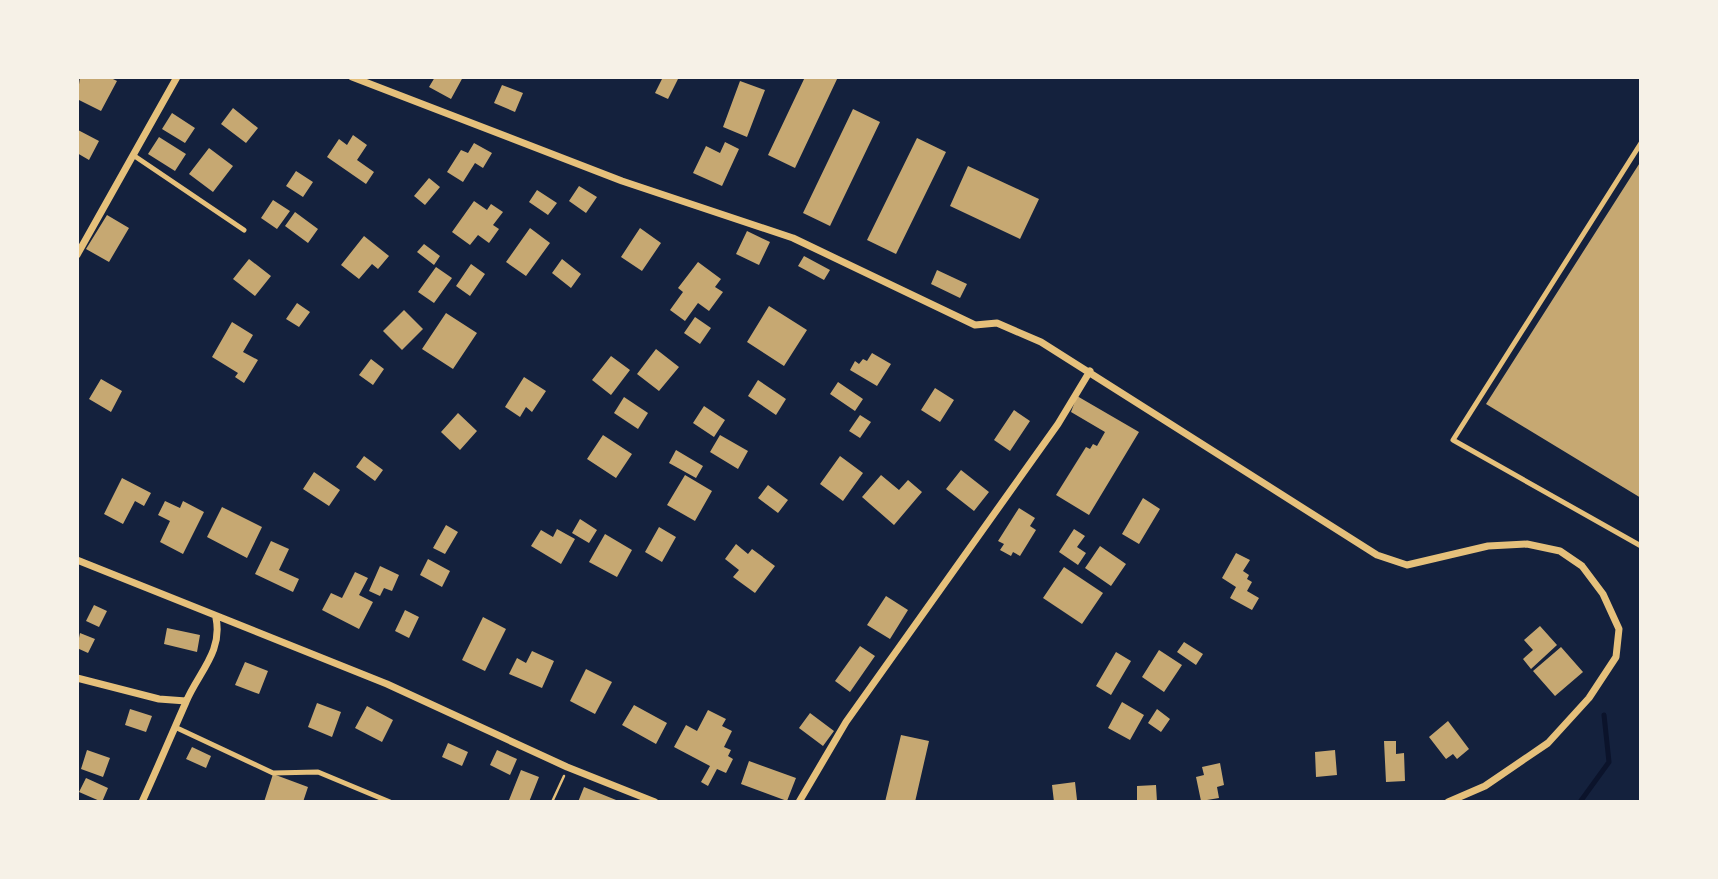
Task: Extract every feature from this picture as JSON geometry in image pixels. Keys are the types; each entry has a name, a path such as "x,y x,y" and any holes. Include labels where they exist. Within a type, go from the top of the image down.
{"street":[{"path":"77,255 177,77"},
{"path":"352,77 622,181 793,238 975,326 997,323 1041,342 1377,555 1407,565 1488,546 1527,544 1560,551 1582,566 1603,594 1619,629 1616,657 1589,698 1548,743 1485,786 1448,802"},
{"path":"799,802 846,722 1058,424 1090,371"},
{"path":"77,561 387,684 568,767 655,802"},
{"path":"142,802 177,728 186,701 213,654 219,633 216,618"},
{"path":"77,678 159,699 186,701"}],"lane":[{"path":"1641,143 1453,440 1641,546"},
{"path":"133,155 244,230"},
{"path":"177,728 274,773 318,772 390,802"}],"path":[{"path":"552,802 568,767"}],"building":[{"path":"80,77 109,77 117,81 101,111 77,99"},
{"path":"435,77 463,77 451,99 429,87"},
{"path":"663,77 679,77 668,99 655,93"},
{"path":"805,77 838,77 795,168 768,155"},
{"path":"740,81 765,90 747,137 723,127"},
{"path":"502,85 523,93 515,112 494,103"},
{"path":"233,108 258,128 246,143 221,124"},
{"path":"853,109 880,122 830,226 803,213"},
{"path":"172,113 195,128 185,143 162,129"},
{"path":"78,130 99,141 89,160 77,153"},
{"path":"353,135 367,145 357,160 374,172 366,184 327,157 339,139 347,145"},
{"path":"159,137 186,154 175,171 148,154"},
{"path":"917,138 946,152 896,254 867,240"},
{"path":"725,142 739,149 722,186 693,173 706,146 720,153"},
{"path":"474,143 492,153 483,168 475,163 463,182 447,172 461,150 468,153"},
{"path":"209,148 233,166 213,192 189,174"},
{"path":"1641,161 1641,498 1486,404"},
{"path":"968,166 1039,199 1020,239 950,206"},
{"path":"296,171 313,182 303,197 286,186"},
{"path":"429,178 440,187 425,205 414,196"},
{"path":"579,186 597,197 586,213 569,201"},
{"path":"537,190 557,203 548,215 529,202"},
{"path":"273,200 290,211 277,229 261,218"},
{"path":"474,201 487,210 491,204 503,212 493,225 499,229 489,243 478,235 470,245 452,232"},
{"path":"295,212 318,229 308,243 285,226"},
{"path":"107,215 129,228 109,262 86,249"},
{"path":"530,228 550,243 526,276 506,262"},
{"path":"640,228 661,243 642,271 621,257"},
{"path":"747,231 770,242 759,265 736,254"},
{"path":"364,236 389,256 378,269 372,264 359,279 341,265"},
{"path":"424,244 440,256 434,265 417,252"},
{"path":"804,256 830,270 824,280 798,266"},
{"path":"249,259 271,276 255,296 233,279"},
{"path":"562,259 581,274 571,288 552,273"},
{"path":"698,262 721,279 715,287 723,292 709,311 698,303 685,321 670,310 683,292 678,288"},
{"path":"471,264 485,274 470,296 456,286"},
{"path":"436,267 452,278 434,303 418,292"},
{"path":"937,270 967,284 960,298 931,284"},
{"path":"297,303 310,312 299,327 286,319"},
{"path":"769,306 807,330 784,366 747,342"},
{"path":"404,310 423,329 402,350 383,331"},
{"path":"446,313 477,333 453,369 422,349"},
{"path":"695,317 711,328 700,344 684,333"},
{"path":"232,322 253,335 243,352 258,360 244,383 235,377 238,373 212,357"},
{"path":"656,349 679,367 659,391 637,374"},
{"path":"872,353 891,364 877,386 850,370 855,361 859,364 863,359 867,361"},
{"path":"611,356 630,370 611,395 592,380"},
{"path":"371,359 384,369 373,385 359,375"},
{"path":"524,377 546,391 532,412 526,407 520,417 505,407"},
{"path":"101,379 122,391 111,412 89,399"},
{"path":"758,380 786,399 776,415 748,396"},
{"path":"838,382 863,399 855,411 830,394"},
{"path":"935,388 954,400 940,422 921,410"},
{"path":"1077,396 1139,432 1089,515 1056,495 1086,447 1090,449 1093,444 1097,446 1105,432 1071,412"},
{"path":"624,397 648,413 638,429 614,413"},
{"path":"704,406 725,420 714,437 693,423"},
{"path":"1014,410 1030,421 1010,451 994,440"},
{"path":"458,413 477,431 460,450 441,432"},
{"path":"860,415 871,422 860,438 849,431"},
{"path":"603,435 632,454 616,478 587,459"},
{"path":"720,435 748,451 738,469 710,452"},
{"path":"676,450 703,466 696,478 669,463"},
{"path":"364,456 383,470 375,481 356,467"},
{"path":"840,456 863,473 843,501 820,484"},
{"path":"961,470 989,492 974,511 946,489"},
{"path":"314,472 340,490 329,506 303,489"},
{"path":"685,475 712,491 695,521 667,505"},
{"path":"881,475 899,490 908,480 922,492 894,525 862,497"},
{"path":"122,478 151,493 144,506 135,501 123,524 104,514"},
{"path":"768,485 788,500 778,513 758,498"},
{"path":"1143,498 1160,509 1139,544 1122,534"},
{"path":"165,501 180,508 183,501 204,512 183,554 160,542 170,521 158,515"},
{"path":"222,507 262,527 247,558 207,537"},
{"path":"1019,508 1035,518 1030,526 1036,530 1020,556 1013,552 1011,556 1000,550 1004,544 998,541"},
{"path":"580,519 597,530 589,543 572,533"},
{"path":"446,525 458,532 445,554 433,548"},
{"path":"659,527 676,537 662,562 645,552"},
{"path":"557,529 575,539 561,564 531,546 541,530 553,537"},
{"path":"1074,529 1085,536 1077,547 1086,553 1078,565 1059,552"},
{"path":"605,534 632,550 617,577 589,562"},
{"path":"271,541 289,549 279,570 299,579 293,592 255,574"},
{"path":"736,544 748,554 752,549 775,566 755,593 733,577 739,570 725,559"},
{"path":"1100,546 1126,564 1111,586 1085,568"},
{"path":"1236,553 1250,560 1243,571 1249,575 1247,579 1252,582 1247,591 1259,598 1252,610 1230,598 1236,587 1222,578"},
{"path":"428,559 450,571 442,587 420,575"},
{"path":"380,566 399,575 392,591 384,588 380,596 369,591"},
{"path":"1064,567 1103,593 1082,624 1043,598"},
{"path":"355,572 368,578 359,595 373,602 359,629 322,610 331,593 342,598"},
{"path":"886,596 908,610 890,639 867,625"},
{"path":"94,605 107,611 99,627 86,621"},
{"path":"405,610 419,617 409,638 395,631"},
{"path":"483,617 506,629 485,671 462,660"},
{"path":"1540,626 1557,645 1531,669 1523,659 1533,650 1524,640"},
{"path":"167,628 200,635 197,652 164,644"},
{"path":"80,633 95,639 88,653 77,648"},
{"path":"1184,642 1203,654 1196,665 1177,652"},
{"path":"860,646 875,656 850,692 835,681"},
{"path":"1561,647 1583,672 1555,696 1533,671"},
{"path":"1159,650 1182,665 1164,692 1142,677"},
{"path":"532,651 554,661 542,688 509,674 517,658 526,663"},
{"path":"1116,652 1131,661 1111,695 1096,686"},
{"path":"245,662 268,671 259,694 235,685"},
{"path":"586,669 612,682 595,714 570,701"},
{"path":"1122,702 1144,715 1130,740 1108,728"},
{"path":"317,703 341,712 332,737 308,727"},
{"path":"634,705 667,723 656,744 622,725"},
{"path":"367,706 393,720 382,742 355,728"},
{"path":"130,709 152,716 146,732 125,725"},
{"path":"1157,709 1170,719 1161,732 1148,723"},
{"path":"708,710 726,719 722,726 732,731 724,747 731,750 728,756 733,759 726,773 717,769 708,786 701,782 710,766 674,747 686,725 697,731"},
{"path":"810,713 834,731 823,746 799,728"},
{"path":"1448,721 1469,749 1457,759 1453,754 1446,759 1429,737"},
{"path":"901,735 929,741 915,802 885,802"},
{"path":"1384,741 1396,741 1396,754 1404,753 1405,781 1386,782"},
{"path":"448,743 468,752 462,766 442,757"},
{"path":"192,747 211,756 206,768 186,759"},
{"path":"87,750 110,758 103,777 81,769"},
{"path":"497,750 517,759 510,775 490,765"},
{"path":"1335,750 1337,775 1316,777 1315,752"},
{"path":"749,761 796,778 787,801 741,784"},
{"path":"1220,763 1224,785 1217,787 1219,798 1201,801 1196,777 1204,775 1202,767"},
{"path":"521,770 539,777 529,802 509,800"},
{"path":"273,774 308,787 303,802 264,802"},
{"path":"86,778 108,788 102,802 79,792"},
{"path":"1075,782 1077,800 1054,802 1052,785"},
{"path":"1156,785 1157,802 1137,802 1137,786"},
{"path":"584,787 621,802 578,802"}],"waterway":[{"path":"1580,802 1609,762 1604,715"}]}
